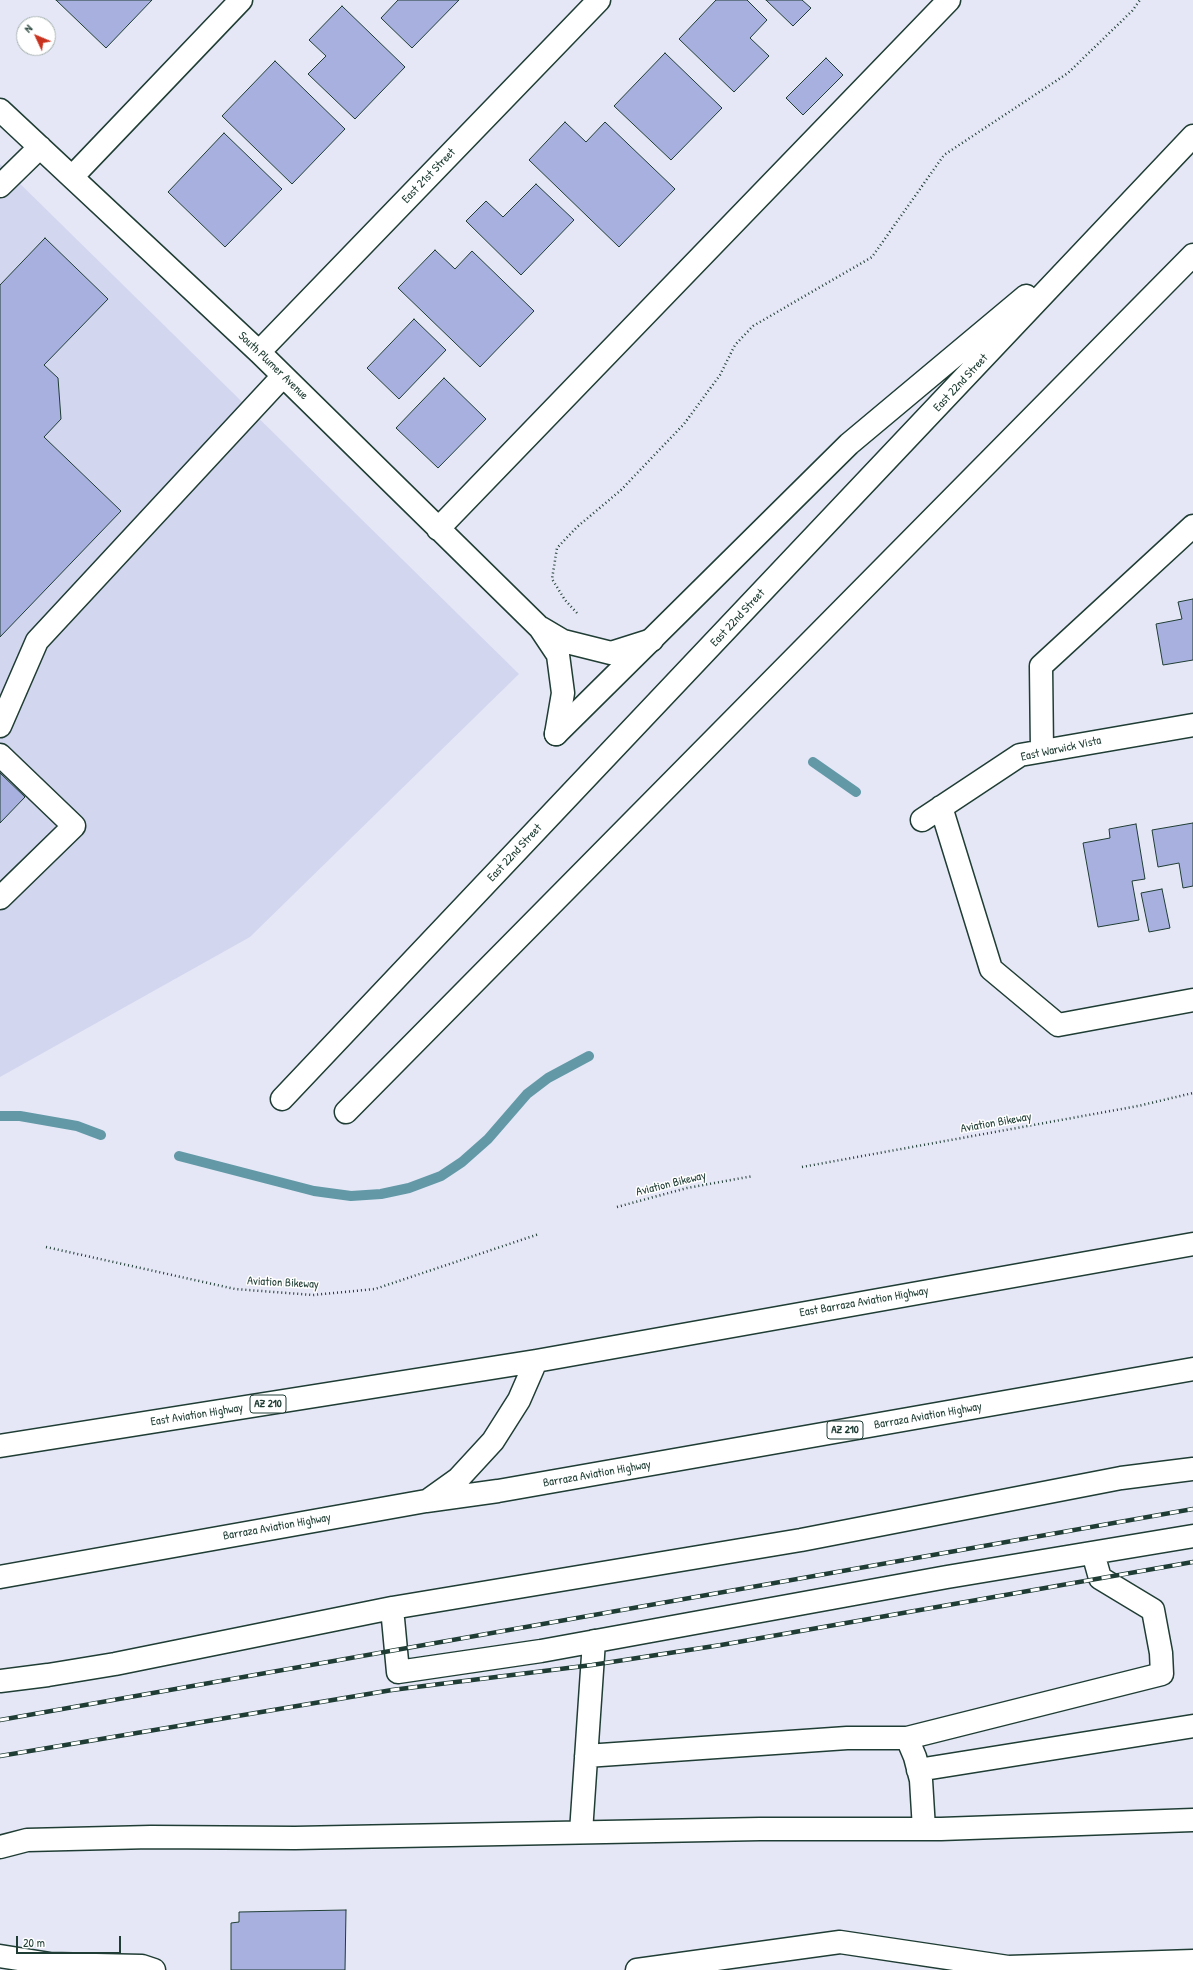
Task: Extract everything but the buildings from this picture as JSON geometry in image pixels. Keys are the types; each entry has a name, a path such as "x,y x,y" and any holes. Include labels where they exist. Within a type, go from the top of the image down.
{"main road":[{"path":"72,177 241,0"},
{"name":"East 21st Street","path":"258,352 599,0"},
{"path":"438,529 950,0"},
{"name":"South Plumer Avenue","path":"0,110 258,352 540,628 558,655 563,693 556,734 652,640"},
{"name":"East 22nd Street","path":"282,1099 1104,232 1193,136"},
{"path":"0,186 40,147"},
{"path":"652,640 850,444 1104,232"},
{"path":"346,1112 1193,256"},
{"path":"0,726 37,641 283,376"},
{"path":"1042,751 1041,666 1193,526"},
{"name":"South Plumer Avenue","path":"540,628 563,641 611,653 652,640"},
{"name":"East Warwick Vista","path":"922,820 1020,755 1193,725"},
{"path":"0,755 74,826 0,898"},
{"path":"941,807 991,969 1058,1025 1193,1000"},
{"name":"East Barraza Aviation Highway","path":"536,1361 1193,1244"},
{"path":"428,1500 458,1479 493,1441 519,1400 536,1361"},
{"name":"East Aviation Highway","path":"0,1446 536,1361"},
{"name":"Barraza Aviation Highway","path":"0,1577 428,1500 498,1491 1193,1369"},
{"path":"0,1681 115,1664 392,1608 801,1540 1121,1478 1193,1468"},
{"path":"392,1608 398,1672 541,1651 947,1577 1193,1536"},
{"path":"586,1756 847,1738 907,1738 1162,1674 1161,1653 1153,1610 1100,1578 1094,1553"},
{"path":"580,1832 594,1641"},
{"path":"918,1770 1193,1726"},
{"path":"907,1738 915,1757 921,1780 924,1829"},
{"path":"0,1847 35,1840 151,1837 310,1838 760,1829 924,1829 1193,1820"},
{"path":"637,1970 840,1942 1008,1967 1193,1961"},
{"path":"0,1956 50,1964 142,1966 154,1970"}],"path":[{"path":"580,616 565,600 552,578 557,548 577,527 620,490 684,424 720,375 734,345 753,326 872,257 944,155 1068,73 1132,10 1140,0"},
{"name":"Aviation Bikeway","path":"802,1167 1138,1106 1193,1093"},
{"name":"Aviation Bikeway","path":"617,1207 688,1188 753,1176"},
{"name":"Aviation Bikeway","path":"46,1247 235,1289 313,1295 375,1289 539,1234"}],"shaded area":[{"path":"0,164 519,674 250,937 0,1077"}],"waterway":[{"path":"813,762 856,792"},
{"path":"179,1156 314,1191 351,1196 381,1194 409,1188 441,1176 462,1162 488,1139 527,1094 548,1078 589,1056"},
{"path":"0,1116 20,1116 77,1126 101,1135"}],"railway":[{"path":"0,1720 1193,1509"},
{"path":"0,1756 392,1690 592,1665 721,1645 1193,1562"}]}
